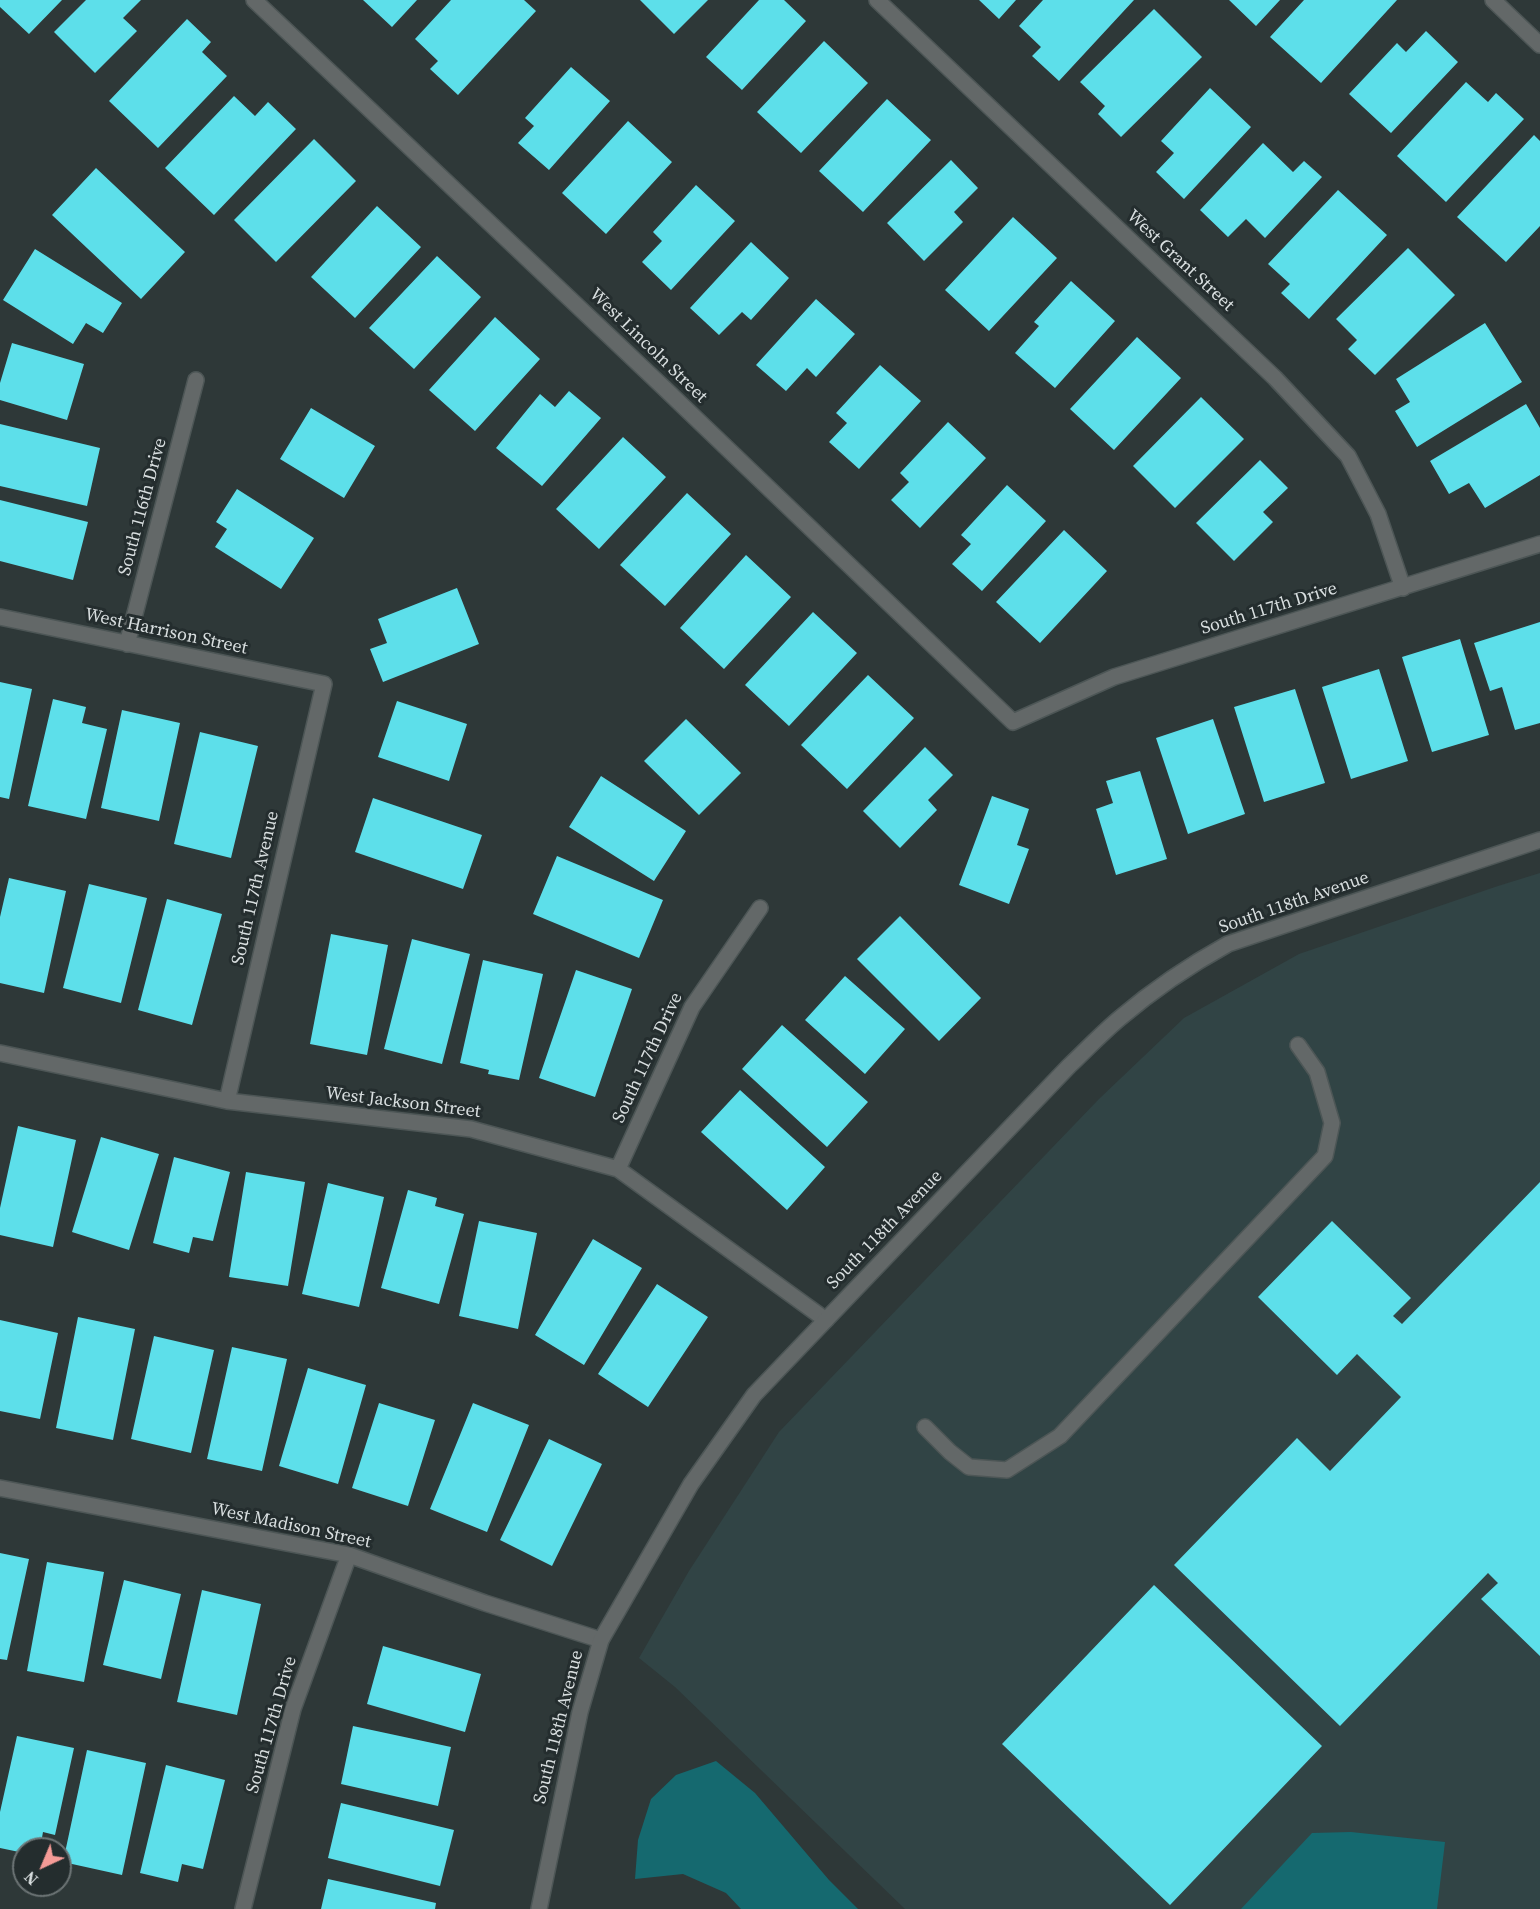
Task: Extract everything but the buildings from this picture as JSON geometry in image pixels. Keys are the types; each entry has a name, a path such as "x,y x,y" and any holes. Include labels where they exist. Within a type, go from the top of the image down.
{"street":[{"name":"West Lincoln Street","path":"254,0 1013,722"},
{"name":"West Grant Street","path":"877,0 1275,378 1348,456 1378,514 1403,588"},
{"path":"1493,0 1540,45"},
{"name":"South 116th Drive","path":"127,644 195,380"},
{"name":"South 117th Drive","path":"1013,722 1114,677 1540,544"},
{"name":"West Harrison Street","path":"0,617 324,684"},
{"name":"South 117th Avenue","path":"227,1101 324,684"},
{"name":"South 118th Avenue","path":"539,1909 580,1712 601,1640 691,1484 754,1395 1069,1066 1147,996 1202,958 1228,944 1540,840"},
{"name":"South 117th Drive","path":"618,1169 692,1007 760,908"},
{"path":"925,1427 969,1467 1007,1470 1060,1436 1325,1156 1332,1123 1317,1072 1298,1045"},
{"name":"West Jackson Street","path":"0,1053 227,1101 471,1129 618,1169 826,1320"},
{"name":"West Madison Street","path":"0,1488 349,1555 485,1603 601,1640"},
{"name":"South 117th Drive","path":"243,1909 293,1709 349,1555"}],"shaded area":[{"path":"1540,873 1540,1909 905,1909 675,1687 639,1658 689,1571 779,1432 1099,1099 1184,1018 1299,954"},
{"path":"716,1761 755,1793 829,1880 858,1909 741,1909 726,1893 683,1874 635,1879 638,1840 651,1799 676,1775"},
{"path":"1351,1832 1445,1842 1437,1909 1241,1909 1312,1833"}]}
